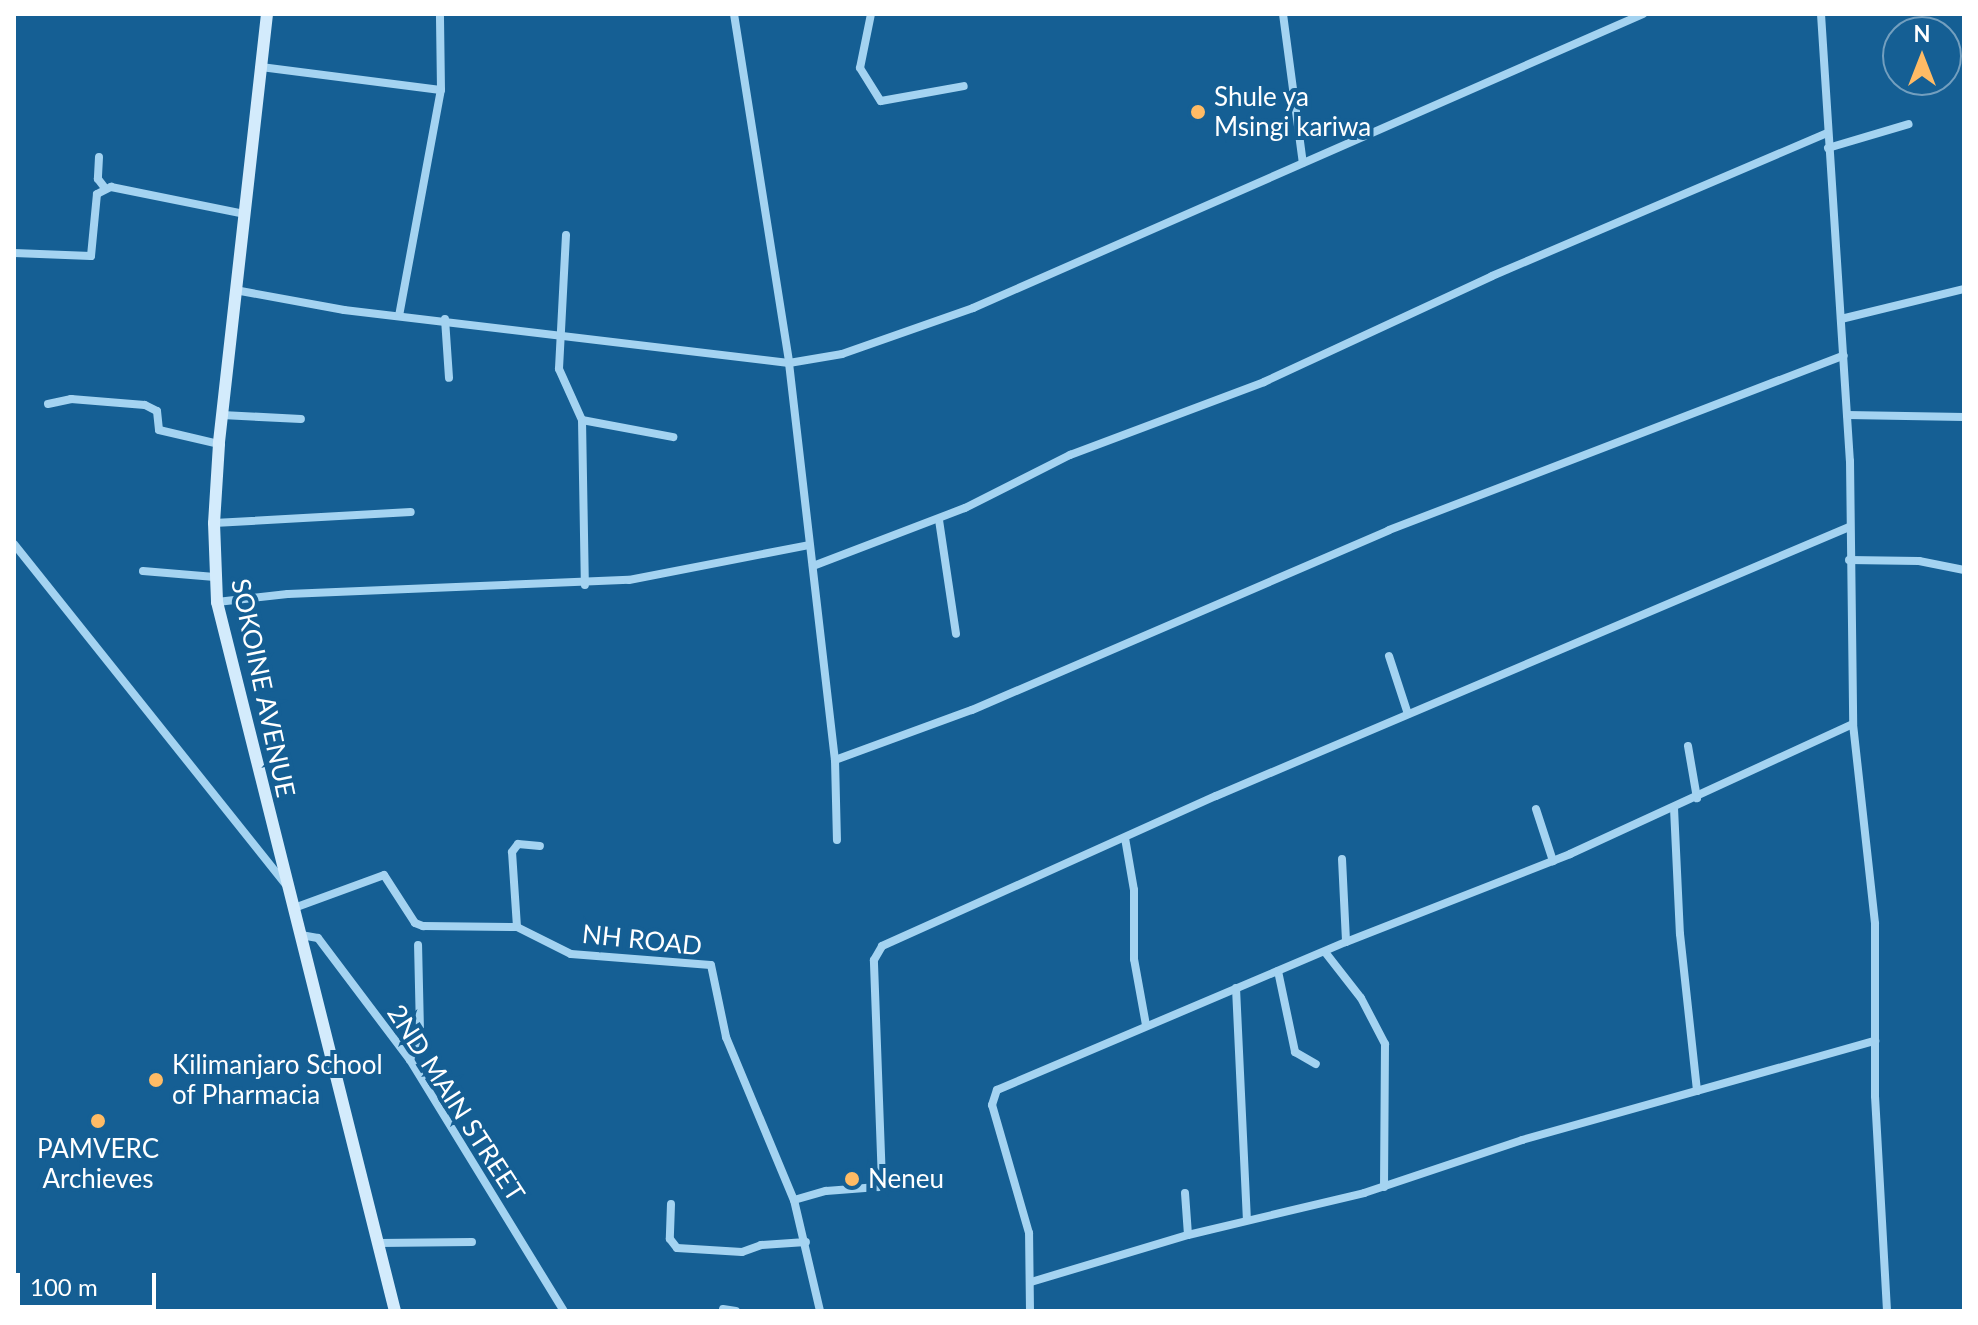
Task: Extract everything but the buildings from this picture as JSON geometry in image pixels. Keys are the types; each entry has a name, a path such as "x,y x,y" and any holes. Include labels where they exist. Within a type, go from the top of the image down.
{"street":[{"name":"SOKOINE AVENUE","path":"267,14 219,444 214,523 217,602 395,1311"},
{"path":"399,316 441,90 440,14"},
{"path":"734,14 789,363 835,760 837,840"},
{"path":"871,14 859,59 878,98 886,102 964,86"},
{"path":"1283,14 1303,163"},
{"path":"234,290 399,316 445,319 789,363 842,354 973,308 1643,14"},
{"path":"1821,14 1847,415 1853,724 1873,885 1875,1041 1887,1311"},
{"path":"261,67 441,90"},
{"path":"1828,148 1909,124"},
{"path":"813,566 939,520 1070,455 1264,382 1492,276 1827,133"},
{"path":"99,157 98,179 105,188"},
{"path":"14,253 91,256 97,194 105,188 162,193 245,214"},
{"path":"566,235 559,369 582,420 585,585"},
{"path":"1841,319 1964,289"},
{"path":"445,319 449,378"},
{"path":"835,760 972,710 1376,535 1844,355"},
{"path":"48,404 71,399 145,405 157,411 159,430 219,444"},
{"path":"222,415 301,419"},
{"path":"1847,415 1964,417"},
{"path":"582,420 673,437"},
{"path":"214,523 411,512"},
{"path":"939,520 956,634"},
{"path":"794,1200 826,1191 871,1189 882,1182 876,953 896,938 1408,714 1849,527"},
{"path":"14,544 286,885"},
{"path":"217,602 288,594 585,585 651,578 809,545"},
{"path":"1849,560 1919,561 1964,570"},
{"path":"143,571 215,577"},
{"path":"1389,656 1408,714"},
{"path":"1030,1311 1029,1233 993,1094 1146,1025 1553,861 1697,798 1853,724"},
{"path":"1688,746 1697,798"},
{"path":"1674,808 1680,934 1697,1091"},
{"path":"1536,809 1553,861"},
{"path":"1125,838 1134,890 1134,959 1146,1025"},
{"path":"517,927 512,852 518,844 540,846"},
{"path":"1342,859 1346,942"},
{"name":"NH ROAD","path":"294,908 384,875 415,923 423,926 517,927 571,954 704,962 715,968 726,1037 794,1200 820,1311"},
{"name":"2ND MAIN STREET","path":"301,935 318,938 410,1060 564,1311"},
{"path":"410,1060 420,1031 418,945"},
{"path":"1325,952 1361,998 1385,1044 1384,1187"},
{"path":"1278,971 1295,1052 1316,1064"},
{"path":"1236,988 1247,1219"},
{"path":"1031,1282 1247,1219 1384,1187 1522,1140 1875,1041"},
{"path":"1185,1193 1188,1235"},
{"path":"671,1204 670,1239 677,1248 742,1252 761,1245 806,1242"},
{"path":"379,1243 472,1242"},
{"path":"723,1309 736,1311"}],"place":[{"name":"Shule ya Msingi kariwa","path":"1198,112"},
{"name":"Kilimanjaro School of Pharmacia","path":"156,1080"},
{"name":"PAMVERC Archieves","path":"98,1121"},
{"name":"Neneu","path":"852,1179"}]}
